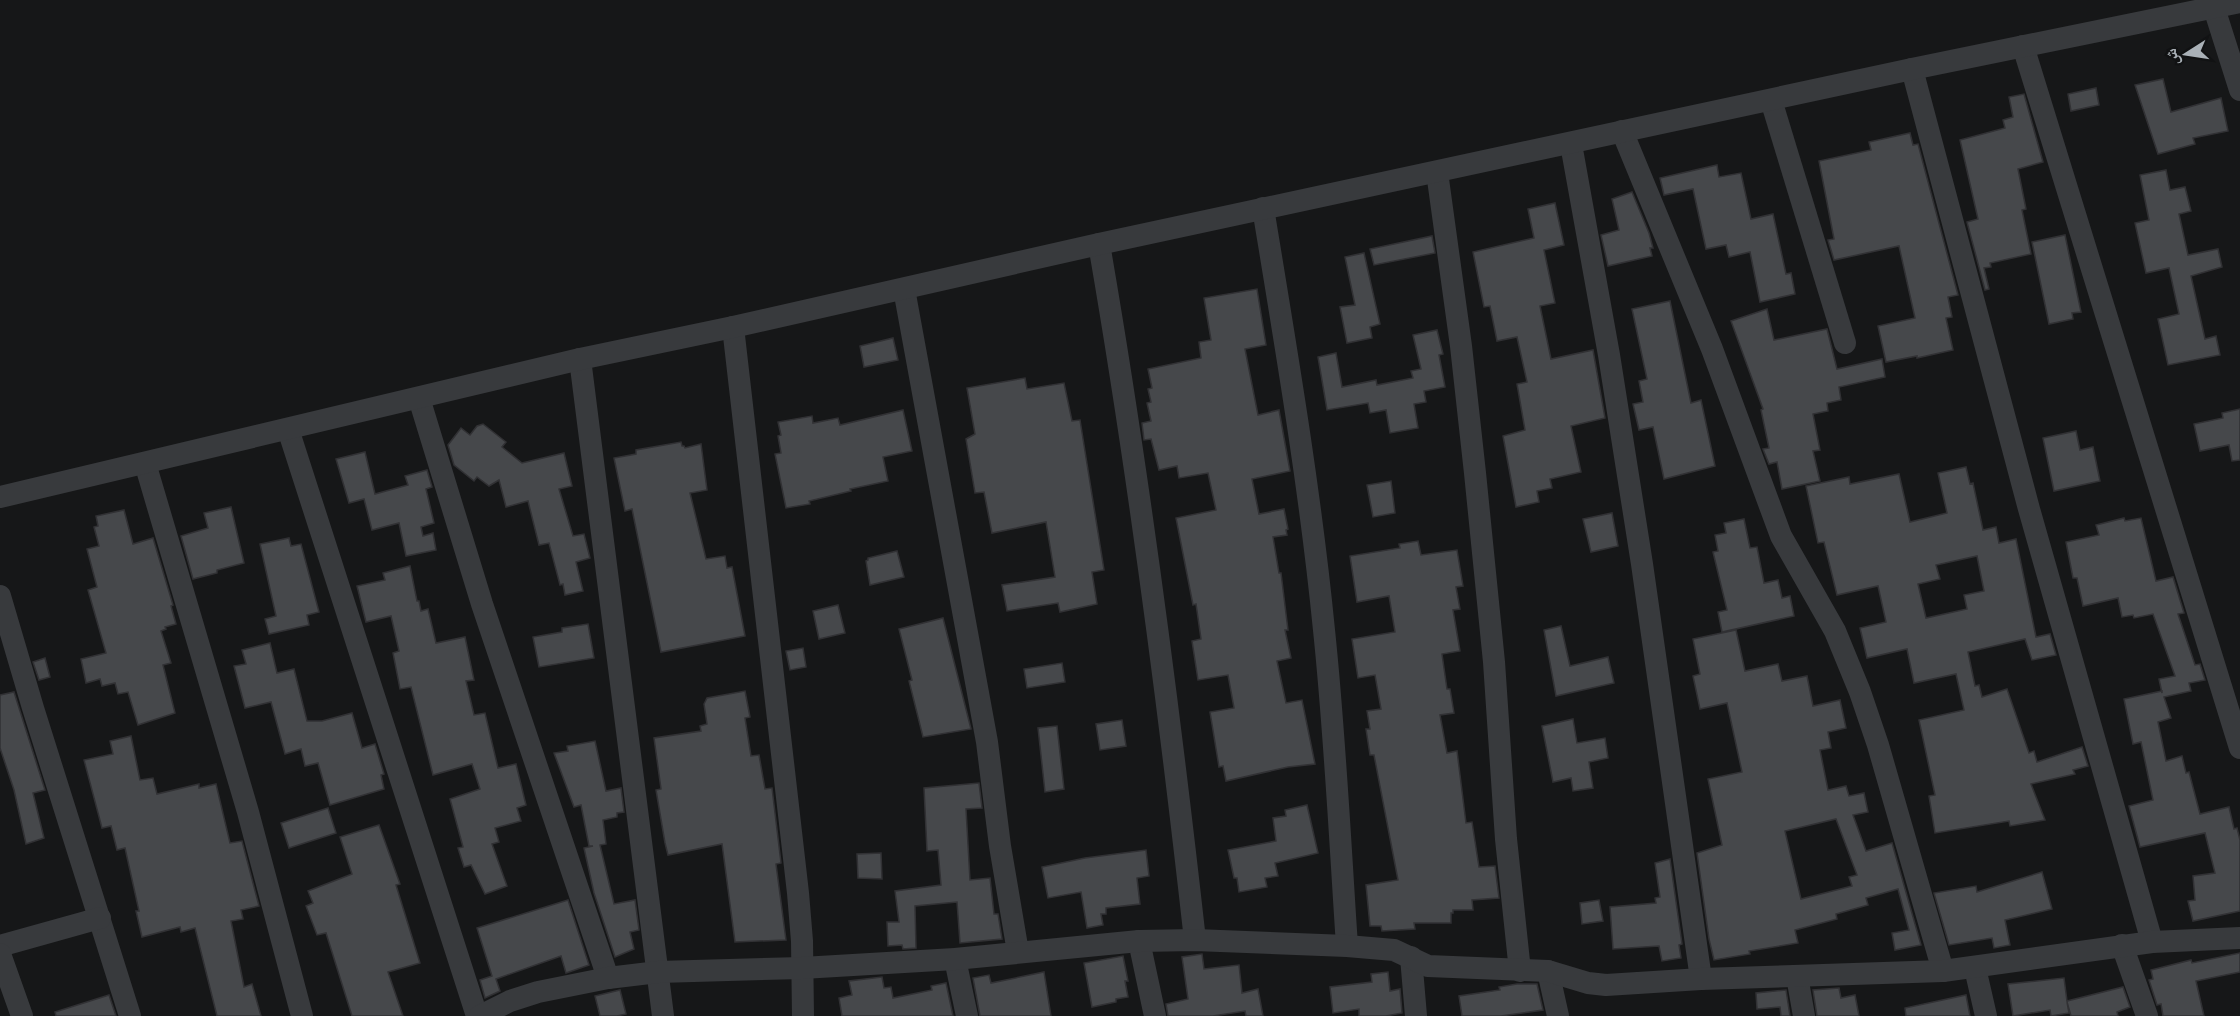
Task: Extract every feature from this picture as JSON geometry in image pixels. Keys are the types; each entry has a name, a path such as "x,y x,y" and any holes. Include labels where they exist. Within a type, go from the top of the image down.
{"street":[{"path":"0,497 580,359 733,327 1099,244 1912,69 2240,2"},
{"path":"2214,8 2240,90"},
{"path":"2023,46 2240,748"},
{"path":"1912,69 2029,509 2152,942"},
{"path":"1771,100 1845,343"},
{"path":"1622,131 1712,349 1780,536 1835,631 1860,692 1878,745 1943,971"},
{"path":"1571,144 1610,355 1701,979"},
{"path":"1437,172 1461,346 1476,485 1494,662 1506,839 1520,971"},
{"path":"1263,208 1311,513 1333,727 1347,946"},
{"path":"1099,244 1135,462 1167,690 1195,940"},
{"path":"904,289 987,742 1000,846 1018,952"},
{"path":"733,327 796,881 802,968 802,1016"},
{"path":"580,359 663,1016"},
{"path":"419,398 482,604 608,978"},
{"path":"288,429 479,1016 510,1001 538,992 608,978 658,972 802,968 955,959 1139,941 1195,940 1394,950 1428,966 1548,971 1588,983 1605,985 1701,979 1943,971 2122,945 2240,938"},
{"path":"145,463 248,812 302,1016"},
{"path":"0,596 130,1016"},
{"path":"0,946 100,918"},
{"path":"1139,941 1155,1016"},
{"path":"2122,945 2148,1016"},
{"path":"0,954 22,1016"},
{"path":"1411,957 1416,1016"},
{"path":"955,959 967,1016"},
{"path":"1975,968 1986,1016"},
{"path":"1548,971 1558,1016"},
{"path":"1797,976 1804,1016"}],"building":[{"path":"2163,79 2171,112 2221,98 2228,131 2193,138 2195,144 2158,154 2135,85"},
{"path":"2096,88 2099,105 2071,111 2068,94"},
{"path":"2024,94 2043,162 2018,169 2026,209 2022,210 2031,254 1990,263 1991,267 1984,268 1989,289 1985,290 1967,222 1978,219 1960,140 2005,128 2003,120 2013,117 2009,97"},
{"path":"1910,133 1913,145 1918,144 1958,295 1948,297 1952,317 1946,318 1953,350 1886,362 1878,326 1915,318 1899,246 1834,260 1828,240 1834,239 1819,161 1871,150 1869,142"},
{"path":"1717,165 1719,177 1741,173 1751,219 1773,214 1786,274 1791,273 1795,294 1760,302 1750,252 1729,257 1726,245 1706,249 1693,189 1664,195 1660,178"},
{"path":"2166,170 2170,190 2185,187 2191,211 2179,214 2188,255 2218,249 2222,267 2191,276 2205,339 2216,336 2220,355 2168,365 2158,319 2179,314 2169,268 2146,273 2135,223 2149,220 2140,175"},
{"path":"1632,192 1649,233 1653,248 1650,248 1652,256 1608,266 1601,235 1619,230 1612,199"},
{"path":"1555,203 1564,245 1544,250 1555,303 1540,306 1551,359 1593,350 1605,418 1571,426 1581,472 1550,479 1552,488 1537,491 1539,502 1516,507 1503,436 1525,430 1517,384 1527,382 1517,337 1497,341 1490,306 1484,307 1473,252 1534,238 1528,209"},
{"path":"2065,235 2081,312 2072,313 2073,319 2049,324 2032,242"},
{"path":"1432,236 1435,253 1374,265 1370,249"},
{"path":"1364,253 1380,324 1370,327 1372,338 1347,343 1340,307 1355,305 1345,257"},
{"path":"1257,289 1266,345 1245,349 1258,415 1279,410 1290,471 1252,479 1259,514 1284,509 1287,535 1273,537 1279,573 1281,573 1288,630 1285,630 1291,658 1277,661 1286,703 1302,700 1315,764 1288,767 1226,781 1223,766 1219,767 1210,712 1234,708 1228,675 1198,680 1192,641 1201,639 1196,604 1193,605 1176,518 1216,510 1208,473 1179,478 1177,466 1159,470 1151,439 1144,440 1142,423 1151,421 1147,403 1151,402 1148,389 1152,388 1148,369 1201,358 1199,342 1211,340 1204,298"},
{"path":"1670,301 1691,403 1701,400 1715,466 1664,479 1653,427 1639,430 1633,404 1643,402 1639,381 1647,379 1632,309"},
{"path":"1767,309 1774,340 1827,329 1837,369 1882,359 1885,377 1839,387 1841,400 1827,403 1828,411 1813,414 1820,450 1813,451 1820,481 1782,489 1777,462 1769,464 1763,449 1769,448 1761,410 1763,409 1731,321"},
{"path":"1437,330 1443,354 1439,355 1445,387 1424,391 1426,402 1414,404 1418,428 1390,433 1386,410 1370,413 1368,403 1327,410 1318,357 1336,353 1342,387 1376,380 1377,385 1413,378 1411,371 1421,369 1413,335"},
{"path":"893,338 898,360 864,367 860,346"},
{"path":"1025,378 1027,389 1064,383 1072,421 1080,420 1104,570 1092,572 1097,604 1060,612 1058,603 1007,611 1002,585 1055,577 1046,522 992,533 984,492 975,493 966,439 975,434 967,388"},
{"path":"2240,409 2240,460 2232,461 2229,445 2200,451 2194,424 2223,418 2222,413"},
{"path":"903,410 912,451 883,457 888,481 809,501 810,504 786,508 775,454 781,453 778,422 812,416 813,423 838,418 840,425"},
{"path":"483,424 506,442 502,447 522,463 564,453 572,486 559,489 573,536 584,534 590,558 576,562 583,591 565,595 563,584 560,585 549,543 539,545 528,501 506,507 499,480 489,486 477,477 474,481 454,465 448,445 461,428 470,435 477,426"},
{"path":"2076,431 2080,450 2093,447 2100,481 2054,491 2043,438"},
{"path":"681,442 685,448 701,444 707,490 690,493 706,559 725,556 727,568 732,567 745,636 661,652 632,509 625,511 614,458 636,454 636,450"},
{"path":"365,452 375,494 408,485 405,476 427,470 432,487 426,489 434,523 421,527 423,536 433,533 436,550 406,556 399,523 372,530 364,499 349,503 336,459"},
{"path":"1966,467 1970,484 1973,483 1983,530 1996,527 1999,543 2016,539 2036,637 2050,634 2056,655 2032,660 2025,639 1968,652 1975,686 1979,685 1982,697 2007,689 2029,753 2034,751 2037,762 2082,747 2088,766 2073,770 2075,774 2031,784 2045,820 2010,826 2009,821 1935,833 1929,796 1935,795 1919,720 1964,710 1956,674 1914,683 1907,649 1867,658 1860,628 1886,622 1878,586 1837,595 1824,542 1818,543 1806,486 1849,477 1850,484 1899,474 1910,522 1947,513 1938,473","holes":["1977,556 1984,591 1964,595 1967,609 1926,618 1918,584 1940,579 1936,565"]},
{"path":"1391,481 1395,513 1373,517 1367,485"},
{"path":"231,507 244,563 193,579 181,536 208,528 204,513"},
{"path":"124,510 133,544 153,538 173,605 171,606 176,624 165,627 166,629 161,631 171,663 163,665 175,713 138,725 128,692 118,694 115,683 102,686 100,679 86,683 81,659 106,653 88,590 97,587 87,549 99,546 94,527 98,526 96,516"},
{"path":"1612,513 1618,546 1591,552 1583,519"},
{"path":"2124,518 2125,521 2141,518 2156,581 2173,577 2184,613 2178,614 2195,665 2200,664 2205,680 2189,683 2191,691 2164,697 2171,718 2158,722 2166,761 2182,756 2186,773 2189,772 2200,814 2229,807 2234,829 2237,828 2240,840 2240,911 2193,921 2188,901 2195,900 2193,876 2215,873 2205,833 2140,847 2129,806 2153,800 2141,742 2133,744 2124,699 2162,691 2159,679 2175,676 2153,614 2134,618 2133,615 2122,617 2118,598 2083,606 2077,578 2073,578 2066,542 2099,535 2096,525"},
{"path":"1744,519 1750,548 1757,547 1764,583 1778,580 1782,598 1790,596 1794,616 1722,632 1718,612 1727,610 1713,552 1718,551 1715,535 1726,533 1724,523"},
{"path":"289,538 291,546 301,544 319,612 307,615 309,625 269,634 265,619 276,616 260,544"},
{"path":"1418,541 1421,555 1457,550 1463,586 1456,587 1460,609 1453,610 1460,651 1442,654 1447,689 1450,689 1454,713 1440,715 1447,753 1457,751 1466,823 1472,822 1479,867 1495,866 1499,898 1472,900 1473,910 1453,910 1451,923 1414,923 1415,929 1382,931 1381,926 1370,926 1366,885 1398,880 1374,755 1370,755 1366,729 1370,729 1367,711 1381,709 1375,675 1358,678 1352,639 1395,632 1389,596 1357,602 1350,556 1400,548 1399,544"},
{"path":"897,551 904,577 870,585 866,561 868,558"},
{"path":"410,566 417,601 419,601 421,611 428,609 436,643 465,637 474,680 466,681 474,715 485,713 498,768 516,764 526,805 517,808 521,821 495,828 499,842 492,844 507,886 485,894 471,865 464,867 458,848 463,847 450,799 480,789 472,764 433,775 411,687 400,689 393,653 399,651 391,616 366,622 357,586 385,580 383,573"},
{"path":"838,605 845,633 819,639 813,611"},
{"path":"943,618 971,729 923,737 899,629"},
{"path":"588,624 594,658 539,667 533,637 562,632 562,628"},
{"path":"1561,626 1570,666 1608,657 1614,683 1556,696 1544,630"},
{"path":"1736,630 1745,671 1778,664 1782,681 1807,676 1813,706 1840,700 1846,728 1828,732 1831,748 1820,750 1828,790 1846,786 1849,796 1864,793 1868,812 1853,815 1866,851 1892,843 1921,945 1895,950 1892,933 1909,930 1898,889 1866,898 1868,905 1836,914 1837,919 1795,930 1798,943 1749,951 1750,954 1714,960 1697,853 1722,845 1708,779 1742,772 1727,703 1700,709 1693,676 1700,674 1693,639","holes":["1836,819 1857,875 1849,877 1852,886 1801,899 1785,831"]},
{"path":"270,643 277,673 294,669 307,721 322,721 352,713 362,748 375,744 384,774 381,775 384,789 330,805 318,763 305,766 301,749 285,754 271,702 245,708 234,666 246,664 242,650"},
{"path":"803,648 806,667 790,670 786,651"},
{"path":"45,658 50,677 39,680 33,662"},
{"path":"1062,663 1065,682 1027,688 1024,669"},
{"path":"745,691 750,717 745,718 751,756 759,755 765,789 772,788 781,863 776,864 786,940 735,942 722,844 668,855 656,790 661,789 654,738 701,731 700,726 707,724 704,704 707,698"},
{"path":"14,692 45,790 33,793 44,838 26,844 14,790 0,748 0,695"},
{"path":"1573,719 1577,743 1605,738 1608,758 1589,762 1593,788 1573,791 1571,778 1553,782 1542,726"},
{"path":"1122,720 1126,746 1100,750 1096,724"},
{"path":"1057,726 1064,789 1045,792 1038,728"},
{"path":"131,736 140,780 153,778 157,794 199,784 199,788 216,784 230,843 242,841 259,906 241,910 243,919 231,921 244,987 252,984 261,1016 217,1016 195,928 181,932 180,927 142,937 136,911 139,911 125,848 117,850 111,826 102,828 84,760 113,754 110,741"},
{"path":"595,741 606,791 621,788 624,812 617,813 617,817 603,820 606,844 600,845 614,904 635,900 639,930 630,932 634,949 615,957 594,893 584,848 593,846 589,846 581,805 574,807 554,753 568,751 567,746"},
{"path":"979,783 982,808 966,809 970,880 990,878 994,914 998,914 1002,939 960,943 957,902 915,906 916,948 903,949 902,945 888,946 887,922 899,922 895,891 941,885 938,850 927,851 924,788"},
{"path":"1307,805 1318,853 1275,863 1278,876 1265,878 1267,887 1239,892 1228,850 1276,841 1273,818 1286,816 1285,810"},
{"path":"328,808 336,833 289,848 281,823"},
{"path":"379,825 400,884 396,885 420,963 388,972 403,1016 352,1016 326,933 317,935 306,906 313,903 308,891 352,874 340,837"},
{"path":"1146,850 1149,876 1137,878 1140,904 1106,908 1106,914 1101,914 1103,925 1087,928 1081,892 1048,898 1042,867 1085,858"},
{"path":"881,853 882,879 858,878 857,854"},
{"path":"1670,859 1682,944 1679,945 1681,958 1662,961 1659,946 1613,949 1610,907 1656,903 1655,898 1660,897 1655,863"},
{"path":"2042,872 2052,909 2005,920 2010,945 1994,948 1992,938 1949,945 1934,893 1976,886 1977,892"},
{"path":"568,900 589,965 566,973 561,956 496,979 500,991 485,998 480,980 492,976 477,928"},
{"path":"1599,900 1603,921 1582,924 1580,903"},
{"path":"2240,953 2240,972 2196,981 2204,1016 2163,1016 2161,1004 2157,1005 2149,980 2153,979 2151,970 2191,960 2192,963"},
{"path":"1202,954 1204,969 1239,965 1242,993 1258,989 1263,1016 1246,1016 1245,1011 1213,1016 1168,1016 1166,1004 1188,999 1182,957"},
{"path":"1123,956 1128,981 1125,981 1128,997 1092,1007 1084,963"},
{"path":"1044,972 1051,1016 980,1016 973,978 989,975 991,983"},
{"path":"1388,972 1390,991 1400,989 1402,1013 1386,1016 1359,1016 1359,1009 1333,1013 1330,987 1372,982 1371,974"},
{"path":"882,977 884,988 891,987 893,998 932,990 931,986 946,983 953,1016 842,1016 839,998 852,995 849,981"},
{"path":"2064,978 2067,1001 2123,987 2130,1007 2117,1012 2118,1016 2071,1016 2067,1002 2069,1013 2051,1016 2050,1010 2013,1016 2008,984"},
{"path":"1537,984 1543,1010 1501,1016 1462,1016 1459,996 1500,990 1499,987"},
{"path":"1839,988 1841,998 1855,995 1859,1016 1817,1016 1813,990"},
{"path":"620,990 626,1014 600,1016 595,996"},
{"path":"1786,990 1790,1016 1781,1016 1780,1007 1757,1009 1756,993"},
{"path":"109,995 116,1016 56,1016 55,1012"},
{"path":"1966,995 1970,1016 1906,1016 1905,1008"}]}
